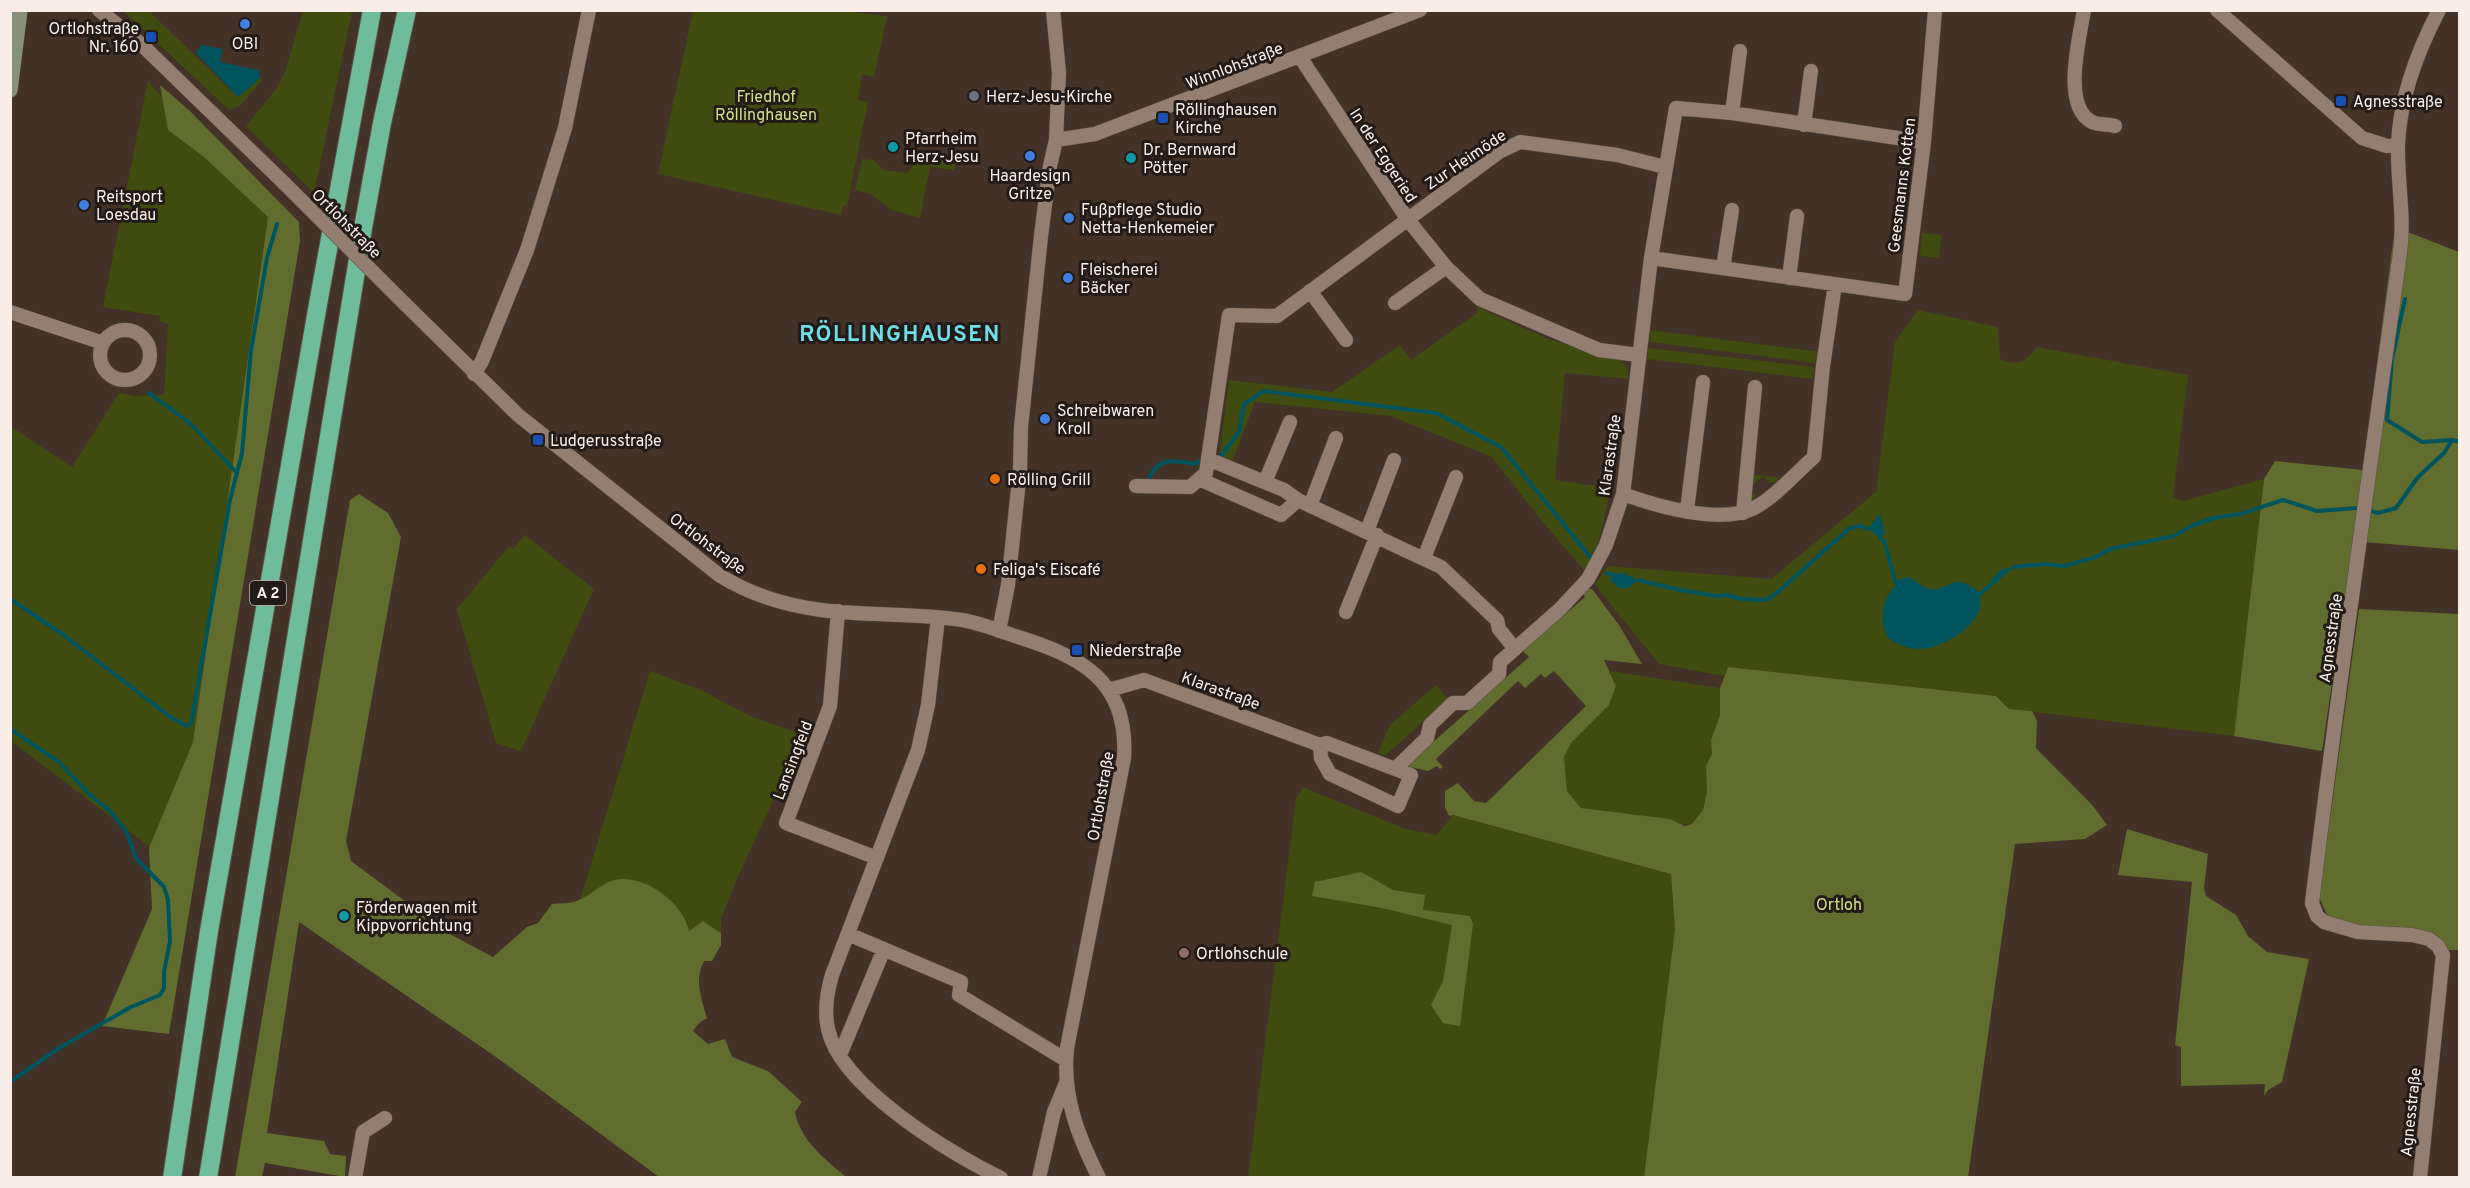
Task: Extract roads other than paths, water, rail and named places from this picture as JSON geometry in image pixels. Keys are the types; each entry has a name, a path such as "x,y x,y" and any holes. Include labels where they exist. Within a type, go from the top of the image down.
{"highway":[{"name":"A 2","path":"172,1178 209,931 318,304 372,10"},
{"name":"A 2","path":"208,1178 363,228 407,10"}],"main road":[{"path":"10,90 20,10"}],"street":[{"name":"Ortlohstraße","path":"99,10 142,45 284,183 474,374 526,421 718,575 745,591 773,601 838,611 964,620 1036,642 1081,662 1108,690 1120,710 1126,734 1124,758 1066,1060 1066,1083 1079,1138 1099,1178"},
{"path":"474,374 482,361 527,250 565,128 589,10"},
{"path":"999,631 1008,585 1019,481 1021,427 1041,236 1050,166 1056,140 1059,73 1053,10"},
{"name":"Winnlohstraße","path":"1056,140 1095,134 1420,10"},
{"name":"Geesmanns Kotten","path":"1651,258 1905,294 1924,142 1935,10"},
{"path":"2084,10 2074,71 2077,107 2091,121 2115,126"},
{"path":"2217,10 2362,138 2387,146 2398,145"},
{"name":"Agnesstraße","path":"2420,1178 2443,955 2438,946 2429,939 2412,934 2358,932 2324,922 2317,916 2312,903 2330,756 2402,239 2398,145 2404,96 2425,36 2439,10"},
{"path":"1732,113 1740,51"},
{"name":"In der Eggeried","path":"1300,57 1408,220 1446,267 1480,299 1599,350 1639,355"},
{"path":"1804,125 1811,71"},
{"name":"Klarastraße","path":"1108,690 1144,680 1320,745 1327,742 1395,769 1427,738 1430,725 1453,703 1467,703 1499,674 1500,662 1560,609 1588,579 1606,544 1623,494 1651,258 1676,108 1732,113 1924,142"},
{"name":"Zur Heimöde","path":"1199,479 1206,473 1229,315 1277,316 1499,152 1520,142 1617,155 1665,167"},
{"path":"1723,268 1732,210"},
{"path":"1789,278 1797,216"},
{"path":"1395,303 1446,267"},
{"path":"1623,494 1659,507 1726,515 1743,513 1756,508 1814,457 1823,366 1836,284"},
{"path":"1310,291 1346,340"},
{"path":"10,312 103,343"},
{"path":"1688,510 1703,381"},
{"path":"1743,513 1755,387"},
{"path":"1265,482 1290,422"},
{"path":"1136,486 1190,487 1199,479 1281,514 1304,503 1336,438"},
{"path":"1208,459 1284,490 1304,503 1441,567 1497,620 1499,629 1515,649"},
{"path":"1346,612 1394,460"},
{"path":"1424,558 1455,477"},
{"name":"Lansingfeld","path":"838,611 830,706 786,823 877,858"},
{"path":"939,618 928,705 918,750 832,975 826,1008 828,1030 840,1055 856,1077 883,1103 930,1136 1001,1178"},
{"path":"1320,745 1321,758 1330,774 1398,806 1411,775 1395,769"},
{"path":"848,934 961,982 959,995 1066,1060"},
{"path":"840,1055 884,949"},
{"name":"Ortlohstraße","path":"1040,1178 1054,1112 1066,1083"},
{"path":"355,1178 363,1132 384,1118"}],"water":[{"path":"201,45 223,49 220,62 259,70 260,78 238,97 196,53"},
{"path":"1880,513 1885,533 1880,538 1868,529"},
{"path":"2013,567 1996,583 1991,580 2000,570"},
{"path":"1612,573 1623,573 1638,580 1629,588 1619,588 1610,580"},
{"path":"1908,579 1929,590 1956,584 1971,588 1979,597 1980,608 1975,619 1952,638 1924,649 1911,648 1894,642 1885,632 1884,604 1893,588"}],"waterway":[{"path":"10,599 61,633 169,716 186,726 191,724 230,500 242,453 251,350 267,258 277,224"},
{"path":"2405,299 2392,359 2387,420 2422,442 2452,440"},
{"path":"1221,456 1239,432 1244,404 1264,391 1436,413 1501,447 1591,558"},
{"path":"149,393 191,424 237,473"},
{"path":"2371,511 2378,513 2396,508 2418,477 2444,453 2452,440 2460,442"},
{"path":"1149,479 1152,472 1162,464 1174,461 1195,464 1201,460"},
{"path":"2013,567 2044,564 2064,566 2096,557 2110,549 2174,536 2193,525 2214,518 2240,514 2283,500 2317,511 2358,508"},
{"path":"1638,580 1717,596 1727,595 1741,599 1766,600 1850,528 1860,526 1868,529"},
{"path":"1880,538 1884,541 1896,583 1908,579 1930,591 1942,590 1957,584 1970,588 1979,595 1994,582"},
{"path":"10,729 59,762 90,795 110,811 126,831 136,858 164,887 168,900 170,941 164,972 164,988 160,995 131,1007 59,1048 10,1082"}],"place":[{"name":"OBI","path":"245,24"},
{"name":"Ortlohstraße Nr. 160","path":"151,37"},
{"name":"Herz-Jesu-Kirche","path":"974,96"},
{"name":"Agnesstraße","path":"2341,101"},
{"name":"Röllinghausen Kirche","path":"1163,118"},
{"name":"Pfarrheim Herz-Jesu","path":"893,147"},
{"name":"Haardesign Gritze","path":"1030,156"},
{"name":"Dr. Bernward Pötter","path":"1131,158"},
{"name":"Reitsport Loesdau","path":"84,205"},
{"name":"Fußpflege Studio Netta-Henkemeier","path":"1069,218"},
{"name":"Fleischerei Bäcker","path":"1068,278"},
{"name":"Schreibwaren Kroll","path":"1045,419"},
{"name":"Ludgerusstraße","path":"538,440"},
{"name":"Rölling Grill","path":"995,479"},
{"name":"Feliga's Eiscafé","path":"981,569"},
{"name":"Niederstraße","path":"1077,650"},
{"name":"Förderwagen mit Kippvorrichtung","path":"344,916"},
{"name":"Ortlohschule","path":"1184,953"}],"district":[{"name":"RÖLLINGHAUSEN","path":"900,333"}],"park label":[{"name":"Friedhof Röllinghausen","path":"766,105"},
{"name":"Ortloh","path":"1839,904"}]}
